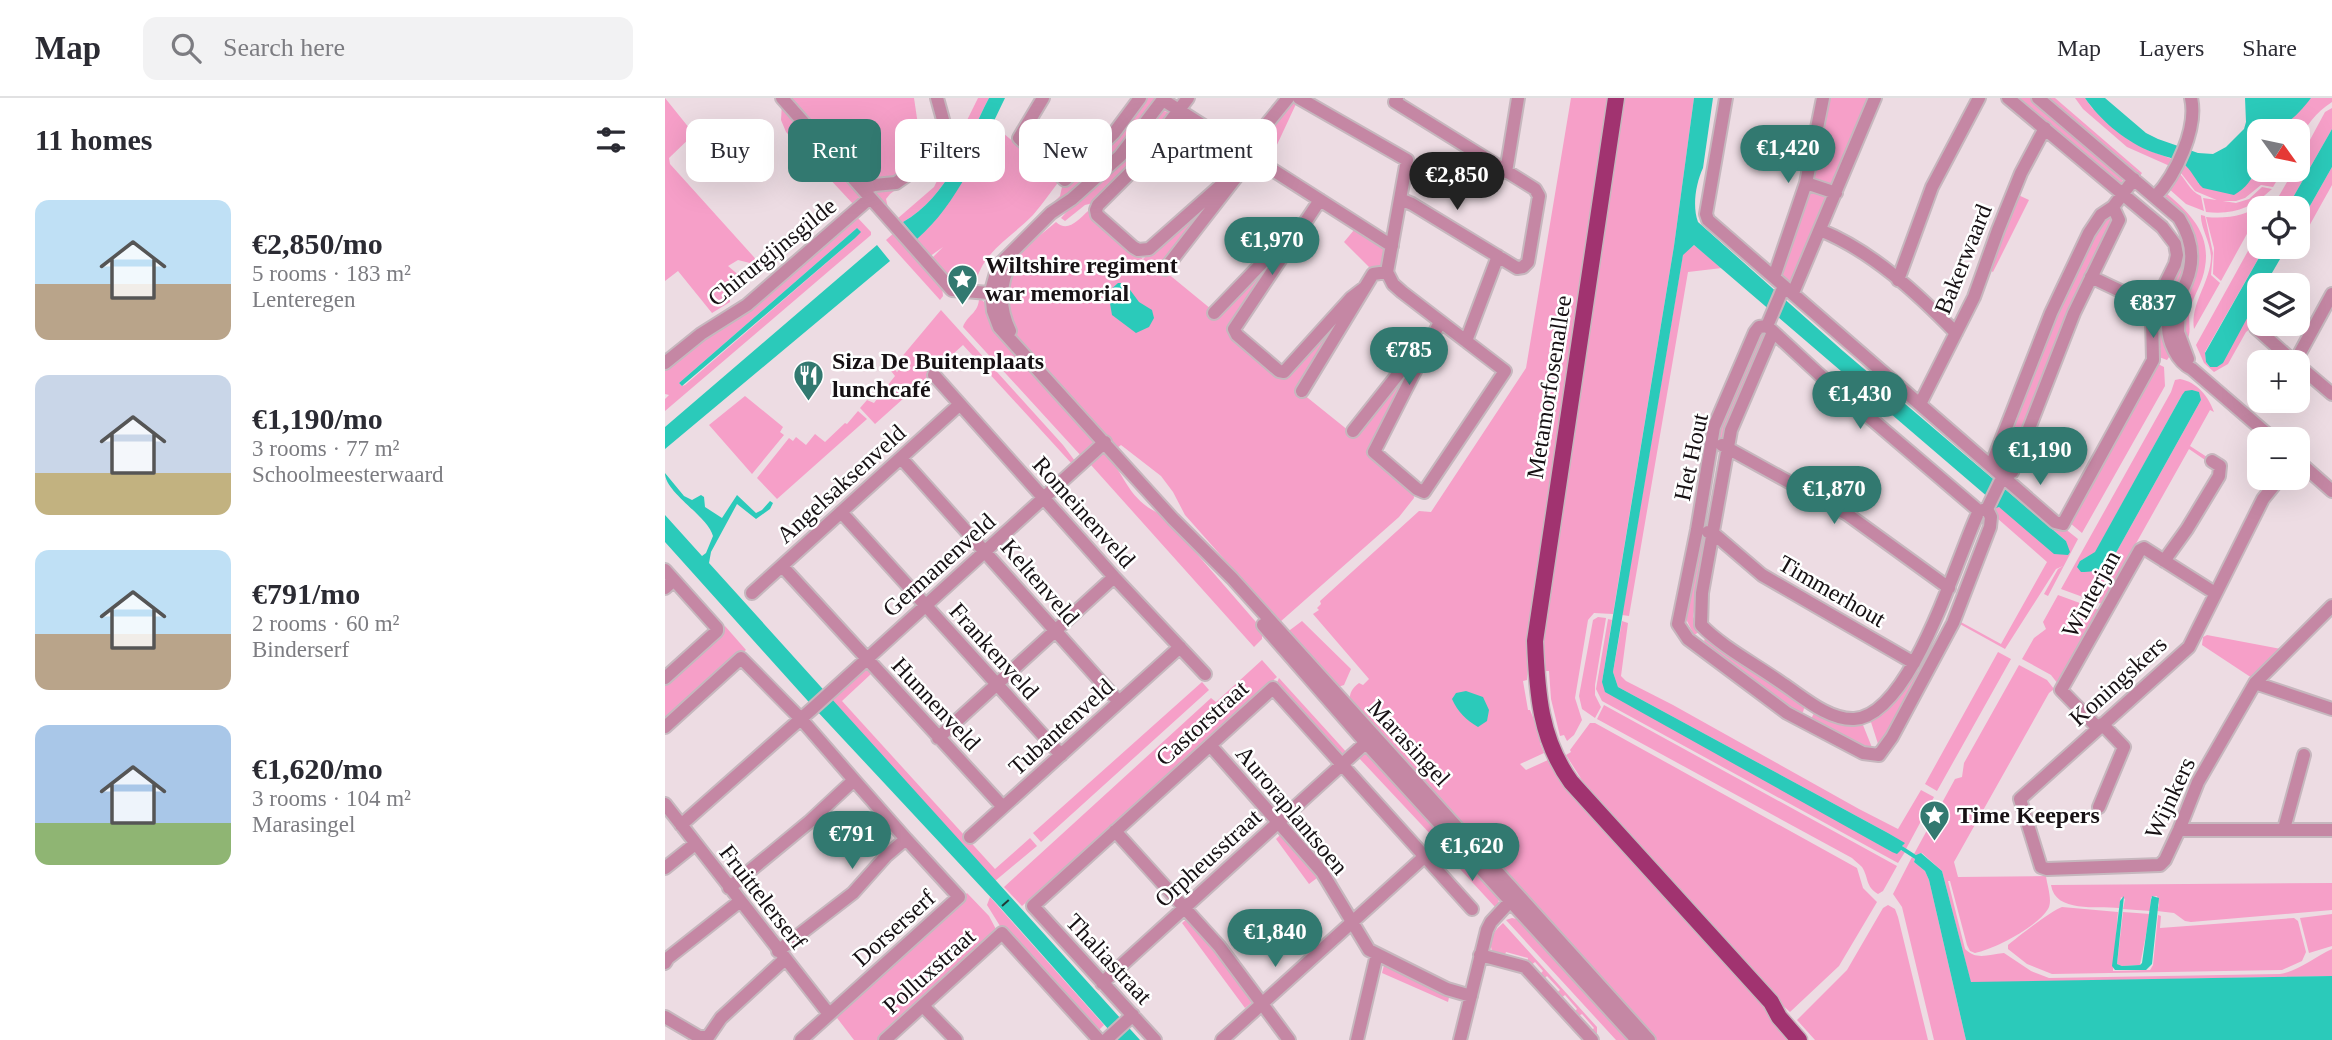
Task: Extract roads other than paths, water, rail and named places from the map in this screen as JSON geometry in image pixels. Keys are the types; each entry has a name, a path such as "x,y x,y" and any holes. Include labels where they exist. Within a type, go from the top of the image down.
{"main road":[{"name":"Metamorfosenallee","path":"1616,98 1538,613 1535,641 1537,684 1560,749 1587,798 1771,1002 1790,1017 1811,1040"},
{"name":"Metamorfosenallee","path":"1771,1002 1779,1017 1799,1040"}],"street":[{"path":"782,98 952,290 996,294 996,272 1007,255 1051,213 1072,199 1120,156 1163,99 1191,119"},
{"path":"867,194 874,185 896,183 937,155 945,127 937,98"},
{"path":"1043,98 1019,138 1065,180 1114,133 1140,98"},
{"path":"1172,119 1188,98"},
{"path":"1273,119 1288,98"},
{"path":"1299,98 1407,160 1387,272 1393,284 1505,371 1424,492 1416,489 1374,452 1440,322"},
{"path":"1506,172 1518,98"},
{"path":"1725,98 1706,214 1708,220 2002,478 2055,522 2063,524 2153,360 2154,307 2175,264 2175,244 2162,227 2008,98"},
{"path":"1783,287 1823,98"},
{"path":"1783,287 1820,230 1875,98"},
{"path":"1898,280 1933,185 1979,98"},
{"path":"2038,98 2179,218 2189,238 2192,258 2177,320 2182,349 2192,369 2259,427"},
{"path":"2155,197 2164,188 2191,129 2194,112 2191,98"},
{"path":"1396,100 1535,189 1539,196 1528,262 1517,268 1400,199"},
{"name":"Bakerwaard","path":"1920,404 1974,297 2021,173 2045,128"},
{"path":"1277,173 1392,246"},
{"path":"1126,178 1095,210 1097,215 1138,250 1149,249 1219,187 1230,182"},
{"path":"1991,466 2042,335 2089,233 2101,215 2113,207 2134,180"},
{"path":"1165,269 1231,182"},
{"path":"1806,183 1836,193"},
{"name":"Chirurgijnsgilde","path":"665,363 701,334 747,305 867,194"},
{"path":"1320,200 1234,329 1237,335 1283,372 1351,298 1364,288"},
{"name":"Het Hout","path":"1783,287 1731,430 1700,612 1701,625 1813,704 1842,718 1864,717 1880,707 1914,663 1985,508 2002,478 2012,472 2062,343 2119,220 2113,207"},
{"path":"1214,313 1308,217"},
{"path":"1820,230 1853,244 1956,332"},
{"path":"1466,341 1498,256"},
{"path":"1302,391 1373,274 1387,272"},
{"path":"2091,277 2154,307"},
{"name":"Marasingel","path":"996,294 992,311 999,327 1192,538 1226,583 1642,1039"},
{"path":"2303,350 2332,294"},
{"path":"1353,431 1440,322"},
{"path":"1771,324 1821,376 1985,508"},
{"name":"Het Hout","path":"1771,324 1759,327 1755,332 1714,427 1678,624 1681,631 1696,644 1771,702 1802,722 1863,753 1879,755 1885,749 1957,614 1990,527 1991,517 1985,508"},
{"path":"2042,335 2062,343"},
{"path":"2265,336 2281,350"},
{"name":"Romeinenveld","path":"934,375 1042,498 1205,674"},
{"path":"2310,375 2332,394"},
{"name":"Angelsaksenveld","path":"752,593 959,405"},
{"name":"Germanenveld","path":"681,825 1105,442"},
{"path":"1711,442 1729,448 1847,514 1949,587"},
{"name":"Keltenveld","path":"901,457 1119,702"},
{"path":"2164,561 2220,476 2220,466 2212,461"},
{"path":"2310,472 2332,491"},
{"name":"Koningskers","path":"2028,830 2020,799 2189,647 2263,499 2270,490"},
{"name":"Frankenveld","path":"841,512 1061,755"},
{"name":"Timmerhout","path":"1697,530 1713,533 1762,575 1914,663"},
{"name":"Winterjan","path":"2100,726 2061,690 2140,550 2144,548 2215,593"},
{"name":"Hunnenveld","path":"782,566 1003,807"},
{"path":"938,738 1114,577"},
{"path":"665,678 717,628 668,580"},
{"name":"Wijnkers","path":"2028,830 2038,863 2046,869 2160,865 2179,830 2198,782 2255,683 2332,606"},
{"path":"1696,644 1707,631"},
{"name":"Tubantenveld","path":"971,837 1179,648"},
{"path":"665,727 741,658 801,719 906,839 886,856 853,893 781,955 721,1018 709,1039 699,1037 665,1017"},
{"path":"2255,683 2332,709"},
{"name":"Castorstraat","path":"1033,906 1273,688 1472,909"},
{"path":"1802,722 1813,704"},
{"path":"2099,807 2124,747 2100,726"},
{"name":"Orpheusstraat","path":"1102,983 1370,739"},
{"name":"Auroraplantsoen","path":"1210,745 1322,872 1369,950 1447,989 1471,996"},
{"path":"2284,829 2304,755"},
{"path":"729,888 809,822 854,780"},
{"name":"Fruittelerserf","path":"665,804 829,1014"},
{"path":"2179,830 2332,830"},
{"path":"1115,831 1219,946 1289,1040"},
{"name":"Dorserserf","path":"829,1014 959,897 906,839"},
{"path":"665,868 695,844"},
{"path":"1222,1040 1424,857"},
{"path":"1460,1040 1491,922 1514,897"},
{"path":"665,963 739,902"},
{"name":"Thaliastraat","path":"1033,906 1102,983 1129,1018 1155,1040"},
{"name":"Polluxstraat","path":"885,1040 1002,933 1105,1039"},
{"path":"1357,1040 1377,954"},
{"path":"1480,956 1520,965 1529,971 1592,1040"},
{"path":"1493,974 1497,959"},
{"path":"923,1006 955,1040"},
{"path":"801,1040 829,1014"},
{"path":"1105,1039 1129,1018"}],"place":[{"name":"Wiltshire regiment war memorial","path":"962,306"},
{"name":"Siza De Buitenplaats lunchcafé","path":"809,402"},
{"name":"Time Keepers","path":"1934,842"}]}
